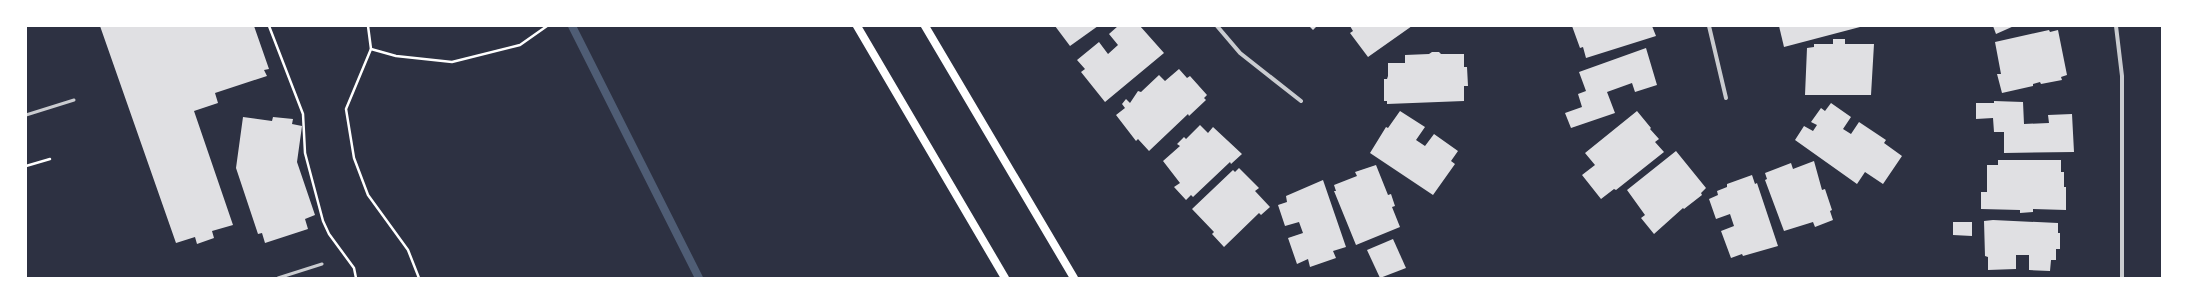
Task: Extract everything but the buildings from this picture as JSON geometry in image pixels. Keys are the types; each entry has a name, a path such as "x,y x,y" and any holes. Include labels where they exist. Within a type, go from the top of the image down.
{"main road":[{"path":"857,26 1005,278"},
{"path":"925,26 1074,278"}],"street":[{"path":"1217,26 1240,53 1301,101"},
{"path":"1709,26 1726,98"},
{"path":"2116,26 2122,76 2122,278"}],"lane":[{"path":"26,115 74,100"},
{"path":"278,278 322,264"}],"path":[{"path":"269,26 303,114 305,153 323,221 329,234 354,268 356,278"},
{"path":"368,26 371,49 346,109 354,158 368,195 408,250 419,278"},
{"path":"371,49 396,56 452,62 520,45 547,26"},
{"path":"26,166 50,159"}],"waterway":[{"path":"572,26 699,278"}]}
